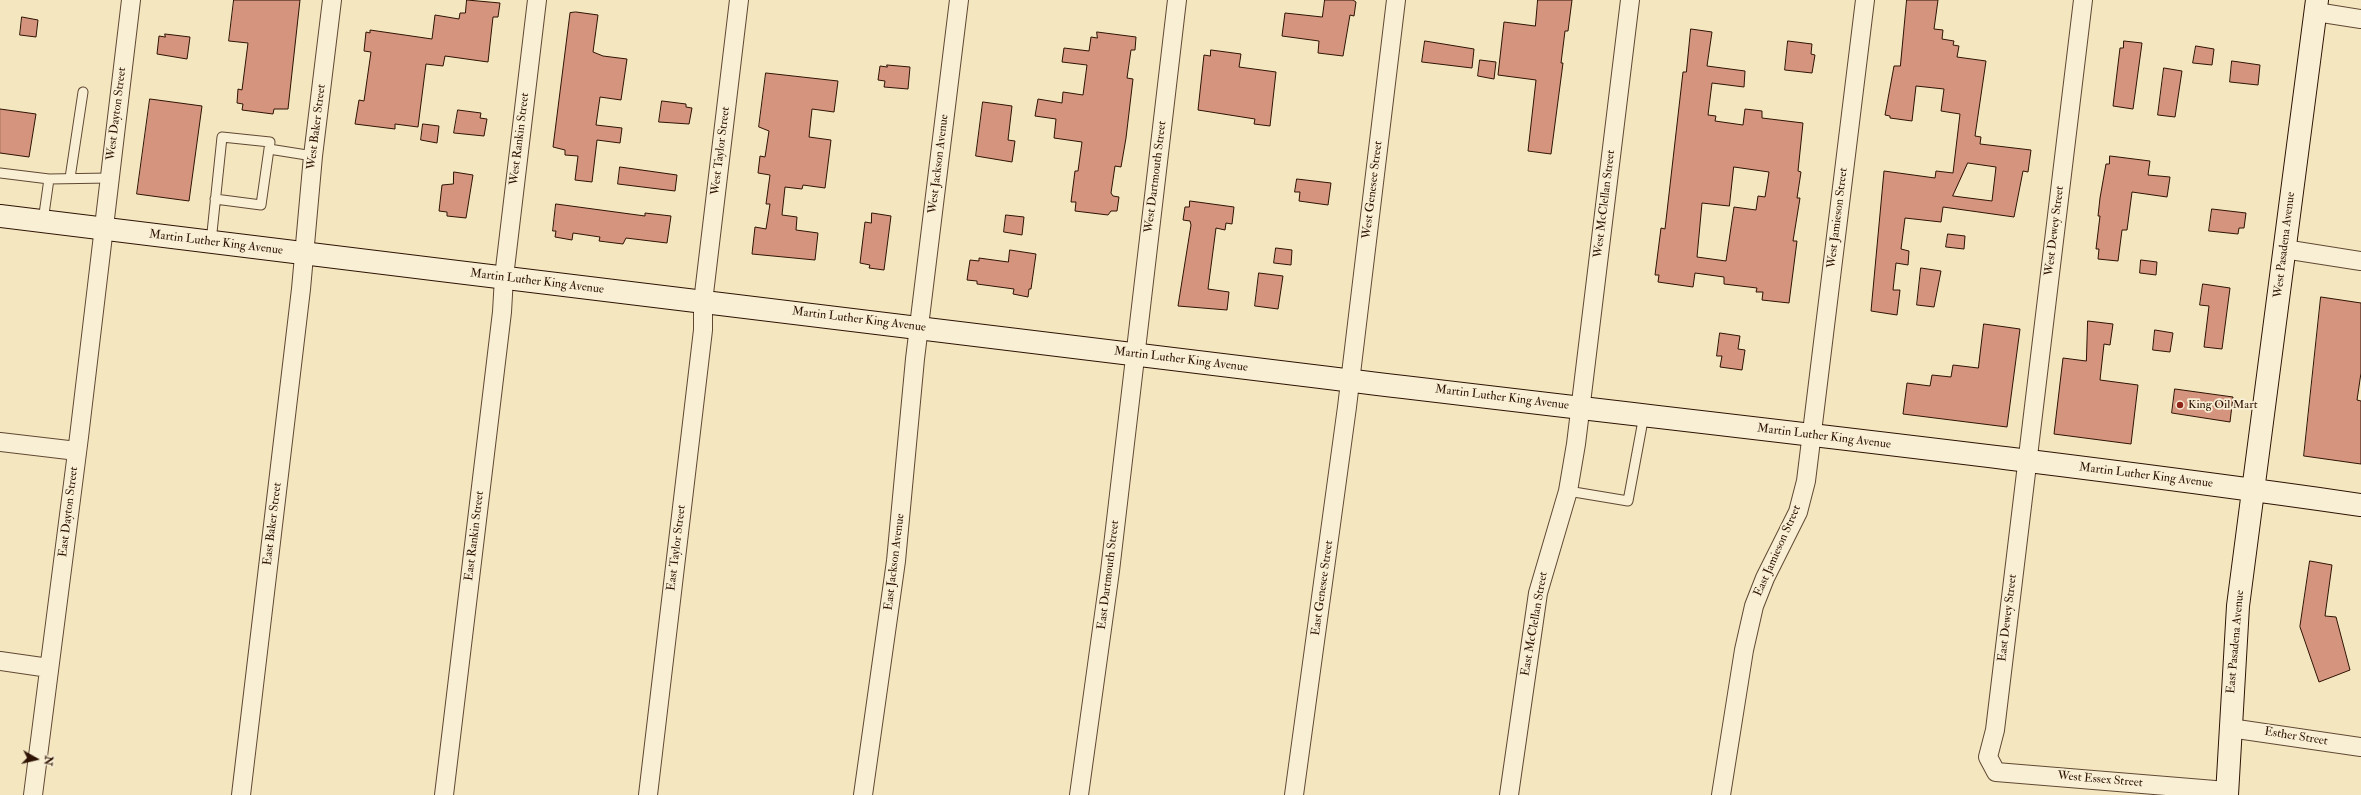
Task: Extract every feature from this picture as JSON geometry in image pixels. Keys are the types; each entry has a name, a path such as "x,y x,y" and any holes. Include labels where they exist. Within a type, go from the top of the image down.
{"street":[{"name":"West Dayton Street","path":"103,228 131,0"},
{"name":"West Baker Street","path":"303,254 332,0"},
{"name":"West Rankin Street","path":"504,277 537,0"},
{"name":"West Taylor Street","path":"703,302 740,0"},
{"name":"West Jackson Avenue","path":"919,328 959,0"},
{"name":"West Dartmouth Street","path":"1134,354 1177,0"},
{"name":"West Genesee Street","path":"1350,381 1396,0"},
{"name":"West McClellan Street","path":"1581,408 1630,0"},
{"name":"West Jamieson Street","path":"1812,436 1864,0"},
{"name":"West Dewey Street","path":"2027,462 2083,0"},
{"path":"2316,6 2361,19"},
{"name":"West Pasadena Avenue","path":"2254,490 2316,6"},
{"name":"Martin Luther King Avenue","path":"0,216 1350,381 1644,415 2254,490 2361,505"},
{"name":"East Dayton Street","path":"33,795 77,451 103,228"},
{"path":"2284,249 2361,261"},
{"name":"East Baker Street","path":"241,795 300,297 303,254"},
{"name":"East Rankin Street","path":"444,795 502,312 504,277"},
{"name":"East Taylor Street","path":"648,795 703,330 703,302"},
{"name":"East Jackson Avenue","path":"863,795 896,561 919,328"},
{"name":"East Dartmouth Street","path":"1079,795 1110,571 1134,354"},
{"name":"East Genesee Street","path":"1294,795 1350,381"},
{"name":"East McClellan Street","path":"1509,795 1538,593 1568,491 1581,408"},
{"name":"East Jamieson Street","path":"1721,795 1744,650 1754,606 1765,578 1798,512 1806,481 1812,436"},
{"path":"0,442 77,451"},
{"name":"East Dewey Street","path":"1996,772 1988,757 1995,730 2027,462"},
{"name":"East Pasadena Avenue","path":"2227,793 2237,613 2254,490"},
{"path":"0,661 49,668"},
{"name":"Esther Street","path":"2230,728 2361,747"},
{"name":"West Essex Street","path":"1996,772 2227,793"}],"lane":[{"path":"70,178 83,92"},
{"path":"211,242 215,199 222,136 270,142 261,205 215,199"},
{"path":"269,149 313,156"},
{"path":"0,173 49,179 109,178"},
{"path":"43,221 49,179"},
{"path":"1568,491 1628,501 1644,415"}],"building":[{"path":"234,0 300,0 288,109 274,109 273,114 242,110 243,104 237,103 238,89 242,90 248,43 229,41"},
{"path":"467,0 500,3 498,17 493,17 488,62 445,56 443,66 426,64 418,127 395,124 395,129 355,124 359,100 364,101 371,52 364,51 366,32 370,33 370,30 432,39 435,15 459,19 460,13 465,13"},
{"path":"1325,0 1353,0 1356,2 1354,16 1350,15 1343,56 1318,53 1319,41 1282,36 1285,13 1322,17"},
{"path":"1538,0 1572,0 1568,31 1565,31 1561,63 1563,63 1551,154 1528,151 1536,80 1498,75 1504,22 1535,26"},
{"path":"1907,0 1938,0 1934,29 1943,30 1942,39 1954,41 1953,45 1959,46 1957,57 1986,61 1975,136 1981,137 1980,144 2031,150 2028,172 2023,171 2014,217 1943,207 1941,222 1905,218 1901,249 1909,251 1908,265 1896,263 1893,290 1900,290 1897,315 1871,311 1884,171 1935,178 1936,171 1953,173 1960,114 1941,111 1944,89 1916,86 1912,121 1890,118 1890,116 1885,115 1894,66 1900,66","holes":["1968,163 1996,167 1992,201 1953,196"]},
{"path":"576,12 598,15 593,52 603,56 627,59 621,100 600,97 596,125 622,128 620,143 597,140 592,182 575,180 578,156 565,155 565,150 553,147 570,13"},
{"path":"22,17 38,20 36,37 20,35"},
{"path":"1691,29 1712,32 1707,66 1745,71 1744,87 1712,83 1708,115 1716,116 1715,121 1743,125 1745,109 1762,111 1762,118 1803,123 1798,171 1801,172 1797,198 1800,198 1793,241 1797,241 1789,303 1762,300 1763,292 1756,292 1757,288 1724,284 1724,277 1695,273 1693,287 1658,282 1659,275 1655,275 1661,228 1665,229 1683,72 1686,72","holes":["1734,167 1769,172 1765,197 1758,196 1756,210 1734,207 1726,261 1697,257 1702,203 1729,206"]},
{"path":"1097,32 1136,37 1135,50 1131,50 1127,78 1133,79 1126,138 1121,167 1115,166 1111,193 1113,196 1119,197 1117,211 1111,211 1108,215 1075,211 1076,202 1071,202 1075,171 1078,171 1082,142 1054,138 1056,119 1035,116 1038,99 1062,103 1063,92 1083,95 1087,65 1062,62 1064,48 1089,51 1091,37 1097,38"},
{"path":"165,34 190,37 187,59 157,54 159,36 165,37"},
{"path":"1425,41 1474,49 1472,68 1422,62"},
{"path":"1788,41 1812,44 1811,54 1815,55 1812,73 1785,70"},
{"path":"2124,41 2142,43 2133,109 2113,106 2120,48 2123,48"},
{"path":"2196,46 2214,49 2212,65 2193,63"},
{"path":"1211,50 1241,54 1239,67 1276,72 1270,126 1254,124 1255,119 1198,110 1204,55 1210,56"},
{"path":"1480,60 1496,62 1494,79 1478,76"},
{"path":"2232,61 2260,65 2258,85 2230,82"},
{"path":"887,65 910,67 908,89 884,87 885,81 878,80 880,66 887,67"},
{"path":"2164,68 2182,71 2175,117 2158,115"},
{"path":"766,73 838,81 834,112 812,109 809,137 831,140 825,188 803,185 802,189 785,187 782,215 797,217 796,230 818,233 815,260 752,254 755,227 766,229 770,204 766,204 770,175 758,173 760,156 765,157 769,131 759,127"},
{"path":"150,99 202,106 189,201 137,194"},
{"path":"662,101 686,104 686,107 692,108 689,124 659,122"},
{"path":"983,102 1012,106 1008,140 1015,141 1012,162 976,156"},
{"path":"0,109 36,114 29,157 0,153"},
{"path":"458,110 481,113 480,118 487,119 484,136 454,133"},
{"path":"423,124 439,126 437,143 421,140"},
{"path":"2110,156 2150,161 2148,175 2170,177 2167,197 2132,192 2127,230 2122,230 2118,261 2098,259 2099,249 2096,249 2100,216 2098,216 2100,198 2106,164 2109,164"},
{"path":"620,167 677,175 675,191 618,184"},
{"path":"454,172 473,175 466,218 447,216 447,212 439,211 442,185 453,184"},
{"path":"1297,179 1331,183 1328,205 1299,201 1300,192 1295,192"},
{"path":"1190,201 1234,207 1232,224 1226,223 1225,230 1216,228 1208,289 1229,292 1227,310 1178,306 1191,225 1190,221 1183,220 1185,207 1189,207"},
{"path":"556,204 645,216 645,213 671,216 667,243 626,238 623,244 599,241 600,237 573,233 572,240 555,237 556,231 553,231"},
{"path":"2212,209 2246,213 2244,228 2239,228 2238,234 2209,231"},
{"path":"872,213 891,216 884,270 869,268 870,265 860,263 865,222 871,223"},
{"path":"1006,215 1024,217 1022,235 1004,232"},
{"path":"1948,234 1965,236 1964,249 1946,247"},
{"path":"1276,248 1292,250 1291,265 1274,263"},
{"path":"1010,250 1036,254 1031,289 1029,289 1028,297 1013,294 1014,289 977,284 977,281 967,280 970,260 979,261 979,258 1008,262"},
{"path":"2141,260 2157,262 2156,275 2140,273"},
{"path":"1921,268 1941,271 1934,307 1917,305"},
{"path":"1259,273 1283,276 1278,309 1255,306"},
{"path":"2203,284 2230,288 2222,349 2204,347 2209,306 2200,305"},
{"path":"2321,297 2361,303 2361,373 2357,400 2361,401 2361,464 2304,456"},
{"path":"2088,321 2113,324 2110,345 2104,344 2100,380 2138,385 2131,444 2054,434 2063,358 2086,361"},
{"path":"1984,324 2020,329 2007,427 1903,414 1907,383 1930,386 1932,375 1951,377 1953,365 1978,368"},
{"path":"2155,330 2173,333 2170,352 2153,350"},
{"path":"1720,333 1740,336 1738,349 1745,350 1742,370 1720,367 1722,356 1717,356"},
{"path":"2175,389 2233,397 2230,422 2172,413"},
{"path":"2310,561 2332,565 2325,616 2336,617 2350,670 2319,682 2300,627"}],"place":[{"name":"King Oil Mart","path":"2180,405"}]}
